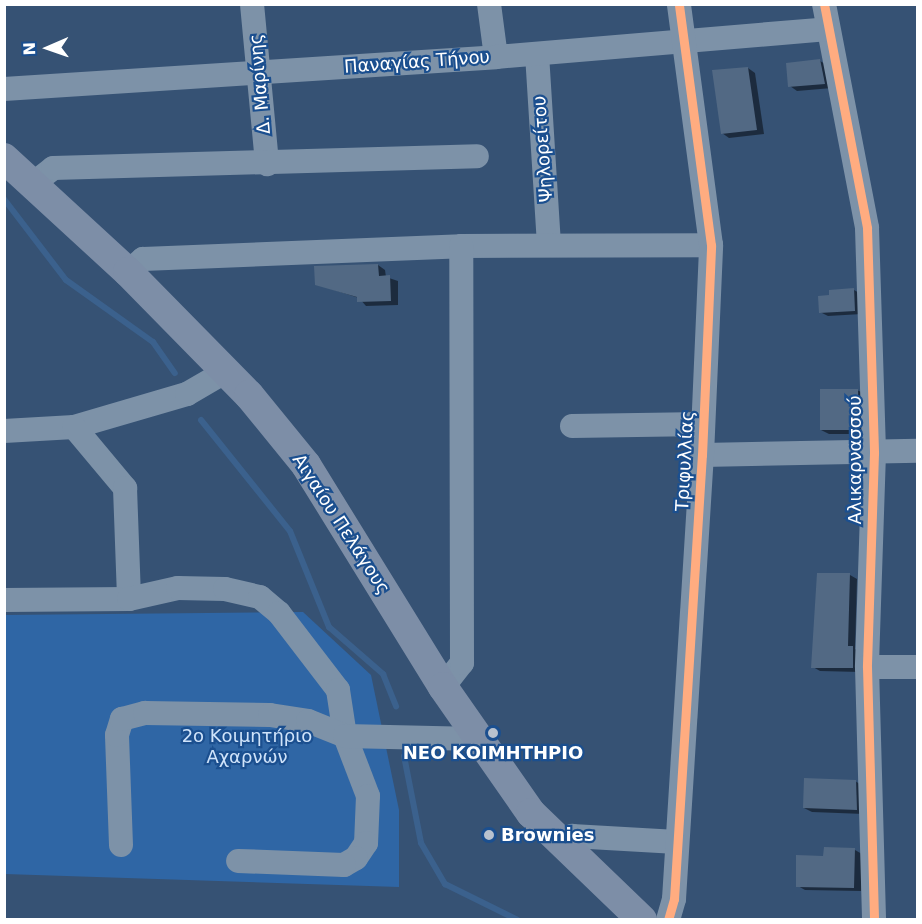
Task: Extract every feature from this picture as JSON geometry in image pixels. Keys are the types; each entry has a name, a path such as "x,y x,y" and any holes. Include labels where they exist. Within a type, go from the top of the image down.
{"main road":[{"name":"Αιγαίου Πελάγους","path":"4,158 34,183 128,272 225,372 306,465 443,687 477,739 531,813 563,845 645,918"}],"street":[{"name":"Δ. Μαρίνης","path":"252,4 267,164"},
{"path":"489,4 496,57"},
{"name":"Τριφυλλίας","path":"668,920 677,842 702,455 711,245 679,4"},
{"name":"Αλικαρνασσού","path":"824,4 867,228 874,453 867,667 874,920"},
{"name":"Παναγίας Τήνου","path":"4,89 537,54 828,28"},
{"name":"Ψηλορείτου","path":"537,54 549,245"},
{"path":"34,183 53,168 267,164 477,156"},
{"path":"128,272 143,259 461,246 711,245"},
{"path":"443,687 462,663 461,246"},
{"path":"4,431 74,427 187,394 225,372"},
{"path":"573,426 703,424"},
{"path":"74,427 125,488 129,599"},
{"path":"702,455 918,451"},
{"path":"4,600 129,599 178,588 225,589 260,597 279,613 323,666 338,690 345,736 356,756 369,805 366,843 356,858 344,864 238,861"},
{"path":"867,667 918,667"},
{"path":"121,845 117,735 122,719 145,713 270,715 308,721 345,736 477,739"},
{"path":"563,845 572,836 677,842"}],"green space":[{"name":"2ο Κοιμητήριο Αχαρνών","path":"303,612 371,675 399,810 399,887 5,874 5,615"}],"building":[{"path":"820,59 825,84 788,87 786,63"},
{"path":"748,67 757,130 721,134 712,70"},
{"path":"378,264 379,276 390,275 391,301 357,302 357,297 315,285 314,266"},
{"path":"854,288 855,311 819,313 818,296 829,295 829,290"},
{"path":"820,389 858,389 859,430 820,430"},
{"path":"817,573 850,573 848,646 853,646 853,668 811,668"},
{"path":"804,778 856,780 857,810 803,808"},
{"path":"824,847 855,848 854,888 796,887 796,855 823,856"}],"waterway":[{"path":"4,199 66,280 153,342 175,373"},
{"path":"201,420 290,531 329,627 383,674 396,706"},
{"path":"404,756 421,843 445,884 518,920"}],"cycle path":[{"path":"668,920 674,899 702,455 711,245 679,4"},
{"path":"824,4 867,228 874,453 867,667 874,920"}],"place":[{"name":"ΝΕΟ ΚΟΙΜΗΤΗΡΙΟ","path":"493,733"},
{"name":"Brownies","path":"489,835"}]}
